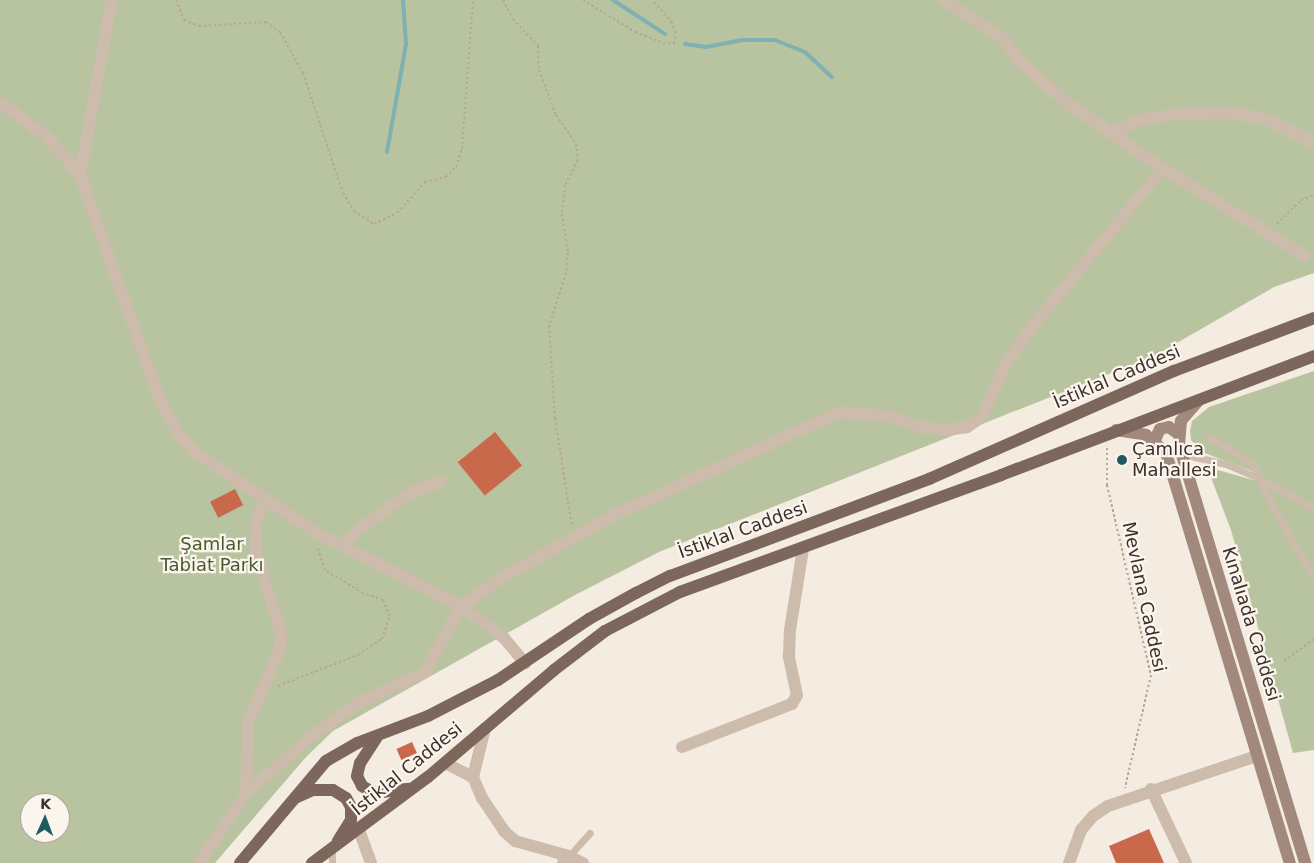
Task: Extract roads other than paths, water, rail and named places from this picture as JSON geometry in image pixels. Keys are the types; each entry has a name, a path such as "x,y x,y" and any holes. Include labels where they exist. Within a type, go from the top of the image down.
{"main road":[{"name":"İstiklal Caddesi","path":"240,863 293,798 326,762 357,743 444,708 525,663 589,619 670,576 928,479 1174,371 1314,318"},
{"name":"İstiklal Caddesi","path":"312,863 414,788 605,631 680,592 803,549 1314,356"},
{"path":"1116,430 1139,432 1155,440 1160,429 1169,427 1177,433 1184,416 1199,400"},
{"name":"Kınalıada Caddesi","path":"1177,433 1181,454 1305,863"},
{"name":"Kınalıada Caddesi","path":"1155,440 1166,453 1290,863"},
{"path":"379,735 360,763 357,776 362,786 374,793 414,788"},
{"path":"293,798 313,790 333,790 346,798 351,807 351,820 332,849"}],"street":[{"path":"80,175 112,0"},
{"path":"943,0 1004,39 1019,61 1066,102 1163,168 1304,256"},
{"path":"0,102 47,137 80,175 159,398 178,433 194,450 315,532 461,606 504,638 525,663"},
{"path":"1111,133 1139,120 1180,114 1231,113 1266,120 1314,143"},
{"path":"199,863 246,794 309,738 358,703 425,672 461,606 500,579 621,512 840,412 889,416 921,427 944,430 967,427 982,417 1005,366 1031,328 1163,168"},
{"path":"342,546 358,530 410,493 441,482"},
{"path":"246,794 248,721 280,650 281,642 256,552 255,523 266,500"},
{"path":"682,747 792,704 797,695 789,656 790,630 803,549"},
{"path":"485,728 473,777 482,798 504,831 515,841 566,860 583,863"},
{"path":"1069,863 1087,823 1122,799 1257,756"},
{"path":"445,763 473,777"},
{"path":"1151,790 1186,863"},
{"path":"359,830 371,863"}],"lane":[{"path":"1209,437 1253,464 1263,480 1272,505 1314,578"},
{"path":"1181,454 1208,458 1263,480 1314,509"},
{"path":"566,860 590,833"},
{"path":"332,849 332,863"}],"waterway":[{"path":"387,152 406,44 403,0"},
{"path":"613,0 665,34"},
{"path":"685,44 706,47 742,40 775,40 805,52 832,77"}],"place":[{"name":"Çamlıca Mahallesi","path":"1122,460"}],"park label":[{"name":"Şamlar Tabiat Parkı","path":"212,555"}]}
